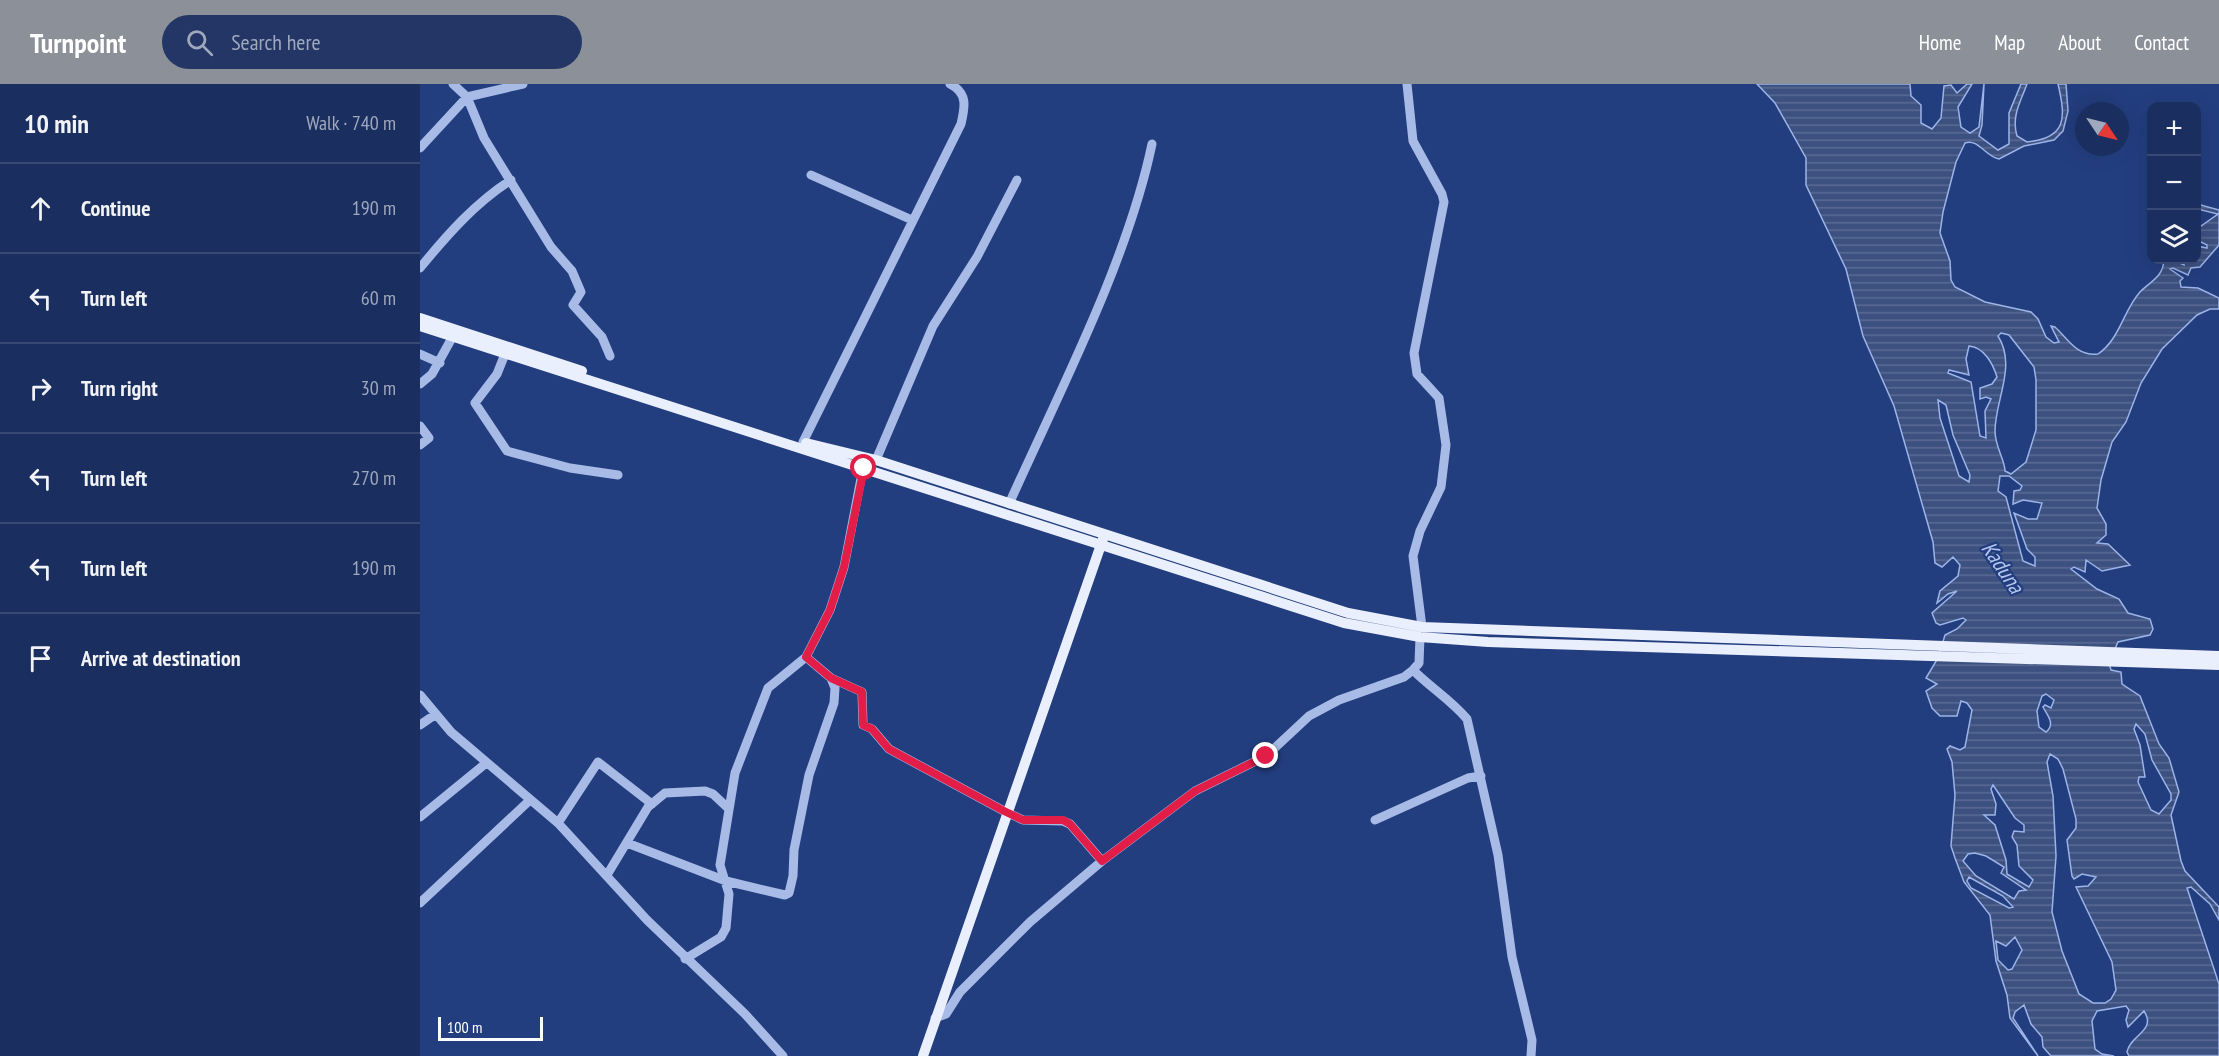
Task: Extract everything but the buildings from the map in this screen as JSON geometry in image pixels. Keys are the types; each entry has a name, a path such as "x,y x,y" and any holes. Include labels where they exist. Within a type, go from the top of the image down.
{"main road":[{"path":"420,318 803,442 876,460 1009,504 1103,540"},
{"path":"420,326 864,468 1421,632 1922,651 2157,658 2219,656"},
{"path":"923,1056 1103,540"},
{"path":"2157,658 2219,665"}],"street":[{"path":"454,84 465,88 468,84"},
{"path":"454,84 467,97 484,138 551,247 572,271 581,292 573,305 602,337 610,356"},
{"path":"420,148 467,97 523,84"},
{"path":"803,442 961,124 965,102 962,92 950,84"},
{"path":"936,1018 946,1014 960,992 1030,922 1102,861 1195,791 1266,756 1309,716 1339,700 1404,677 1419,663 1421,632 1413,556 1420,531 1441,487 1446,445 1439,398 1417,374 1414,353 1444,202 1443,194 1413,141 1407,84"},
{"path":"1009,504 1094,314 1144,181 1152,144"},
{"path":"811,175 912,220"},
{"path":"420,268 447,235 487,195 511,180"},
{"path":"876,460 933,326 977,257 1017,180"},
{"path":"420,384 440,363 453,336"},
{"path":"420,354 440,363"},
{"path":"506,354 497,374 475,403 504,448 515,454 570,468 618,475"},
{"path":"420,426 429,438 420,445"},
{"path":"685,959 722,937 726,928 729,894 720,865 735,773 763,696 768,688 806,657 830,610 844,567 864,468"},
{"path":"806,657 831,678 862,692 863,725 872,729 889,749 1023,820 1063,820 1070,824 1102,861"},
{"path":"1413,670 1454,704 1467,719 1498,855 1512,957 1532,1040 1532,1056"},
{"path":"627,843 726,881 785,895 791,890 794,850 809,775 834,703 835,688 831,678"},
{"path":"420,695 485,764 558,823 685,959 745,1014 783,1056"},
{"path":"420,724 436,714"},
{"path":"558,823 598,762 652,804"},
{"path":"420,817 485,764"},
{"path":"1375,820 1468,778 1481,776"},
{"path":"607,875 652,804 665,793 705,791 713,794 729,809"},
{"path":"420,903 530,800"}],"water":[{"name":"Kaduna","path":"1757,84 1910,84 1911,96 1921,105 1921,123 1932,129 1941,118 1944,86 1951,85 1957,93 1967,84 1972,84 1958,107 1961,127 1970,133 1979,127 1984,84 1982,125 1979,136 1998,150 2009,144 2009,113 2021,84 2027,84 2018,109 2015,129 2017,136 2027,142 2040,140 2056,131 2062,116 2058,84 2066,84 2068,111 2063,131 2054,140 2024,146 1999,159 1994,158 1974,143 1965,143 1956,162 1940,233 1950,261 1951,280 1955,287 1985,302 2031,312 2038,319 2046,337 2054,343 2059,342 2051,326 2055,327 2079,350 2091,354 2098,354 2111,341 2134,300 2159,275 2163,264 2201,264 2201,247 2207,248 2207,245 2201,242 2201,226 2218,214 2201,210 2201,205 2219,210 2219,245 2200,267 2191,268 2188,275 2173,268 2170,269 2183,278 2180,281 2181,287 2198,288 2219,298 2219,309 2210,309 2197,315 2162,349 2141,383 2126,422 2112,442 2101,480 2097,508 2106,524 2106,535 2097,543 2108,544 2130,565 2102,571 2086,560 2085,572 2074,567 2071,569 2097,589 2119,599 2128,613 2150,619 2153,629 2150,635 2118,642 2109,663 2111,670 2121,672 2122,684 2140,696 2159,744 2169,758 2179,792 2171,815 2185,871 2219,907 2219,920 2210,904 2191,887 2187,888 2219,984 2219,1056 2129,1056 2127,1052 2129,1046 2145,1028 2147,1018 2144,1011 2128,1027 2126,1020 2129,1010 2126,1006 2097,1011 2092,1021 2095,1049 2102,1054 2114,1056 2051,1056 2043,1047 2042,1037 2031,1024 2024,1005 2015,1012 2013,1018 2038,1056 2010,1018 2007,995 1996,961 1990,915 1964,882 1951,846 1955,795 1952,762 1947,749 1950,746 1960,750 1965,747 1972,710 1967,703 1961,701 1957,716 1940,716 1932,708 1926,691 1937,684 1926,678 1938,658 1945,635 1957,629 1966,620 1963,618 1940,625 1936,623 1932,613 1957,591 1948,594 1937,603 1940,591 1958,576 1960,565 1953,557 1942,567 1935,563 1933,542 1894,406 1863,336 1846,269 1806,185 1806,158 1775,103","holes":["2001,333 2009,335 2034,367 2036,380 2036,430 2026,462 2011,474 2005,471 1995,431 2004,383 2006,359 1998,336","1969,346 1979,349 1990,362 1997,377 1992,384 1980,388 1980,399 1986,397 1991,399 1985,411 1986,438 1980,436 1971,382 1948,373 1949,370 1969,375 1966,359","1938,400 1946,405 1953,435 1970,475 1969,482 1959,476 1940,418","2000,476 2009,476 2022,486 2020,490 2014,491 2013,504 2023,500 2042,503 2037,519 2028,519 2014,513 2027,549 2035,557 2035,566 2023,561 2006,497 1998,491","2046,694 2054,700 2051,708 2045,705 2043,707 2050,723 2046,732 2039,727 2037,711 2042,696","2136,724 2145,734 2152,760 2171,794 2171,800 2159,814 2151,810 2138,782 2139,777 2145,777 2140,745 2134,729","2050,754 2058,759 2063,769 2076,819 2076,828 2067,840 2072,876 2074,879 2082,874 2096,877 2088,886 2076,887 2112,962 2116,990 2111,999 2105,1003 2093,1003 2079,994 2062,951 2052,912 2056,856 2053,796 2047,762","1993,785 2015,818 2024,825 2024,832 2014,831 2012,837 2017,845 2019,866 2033,880 2029,887 2007,874 2006,860 1995,825 1984,815 1995,815 1996,804 1991,789","1968,854 1986,856 2004,867 2001,873 2026,890 2019,891 2014,899 1976,876 1963,861","1969,877 2003,896 2013,907 2009,908 1971,888 1967,881","2015,937 2022,950 2012,969 2008,970 1998,960 1996,941 2006,946"]}],"route":[{"path":"864,468 844,567 830,610 806,657 831,678 856,687 862,692 863,725 872,729 889,749 1023,820 1063,820 1079,831 1102,861 1195,791 1221,777 1244,769 1266,756"}]}
